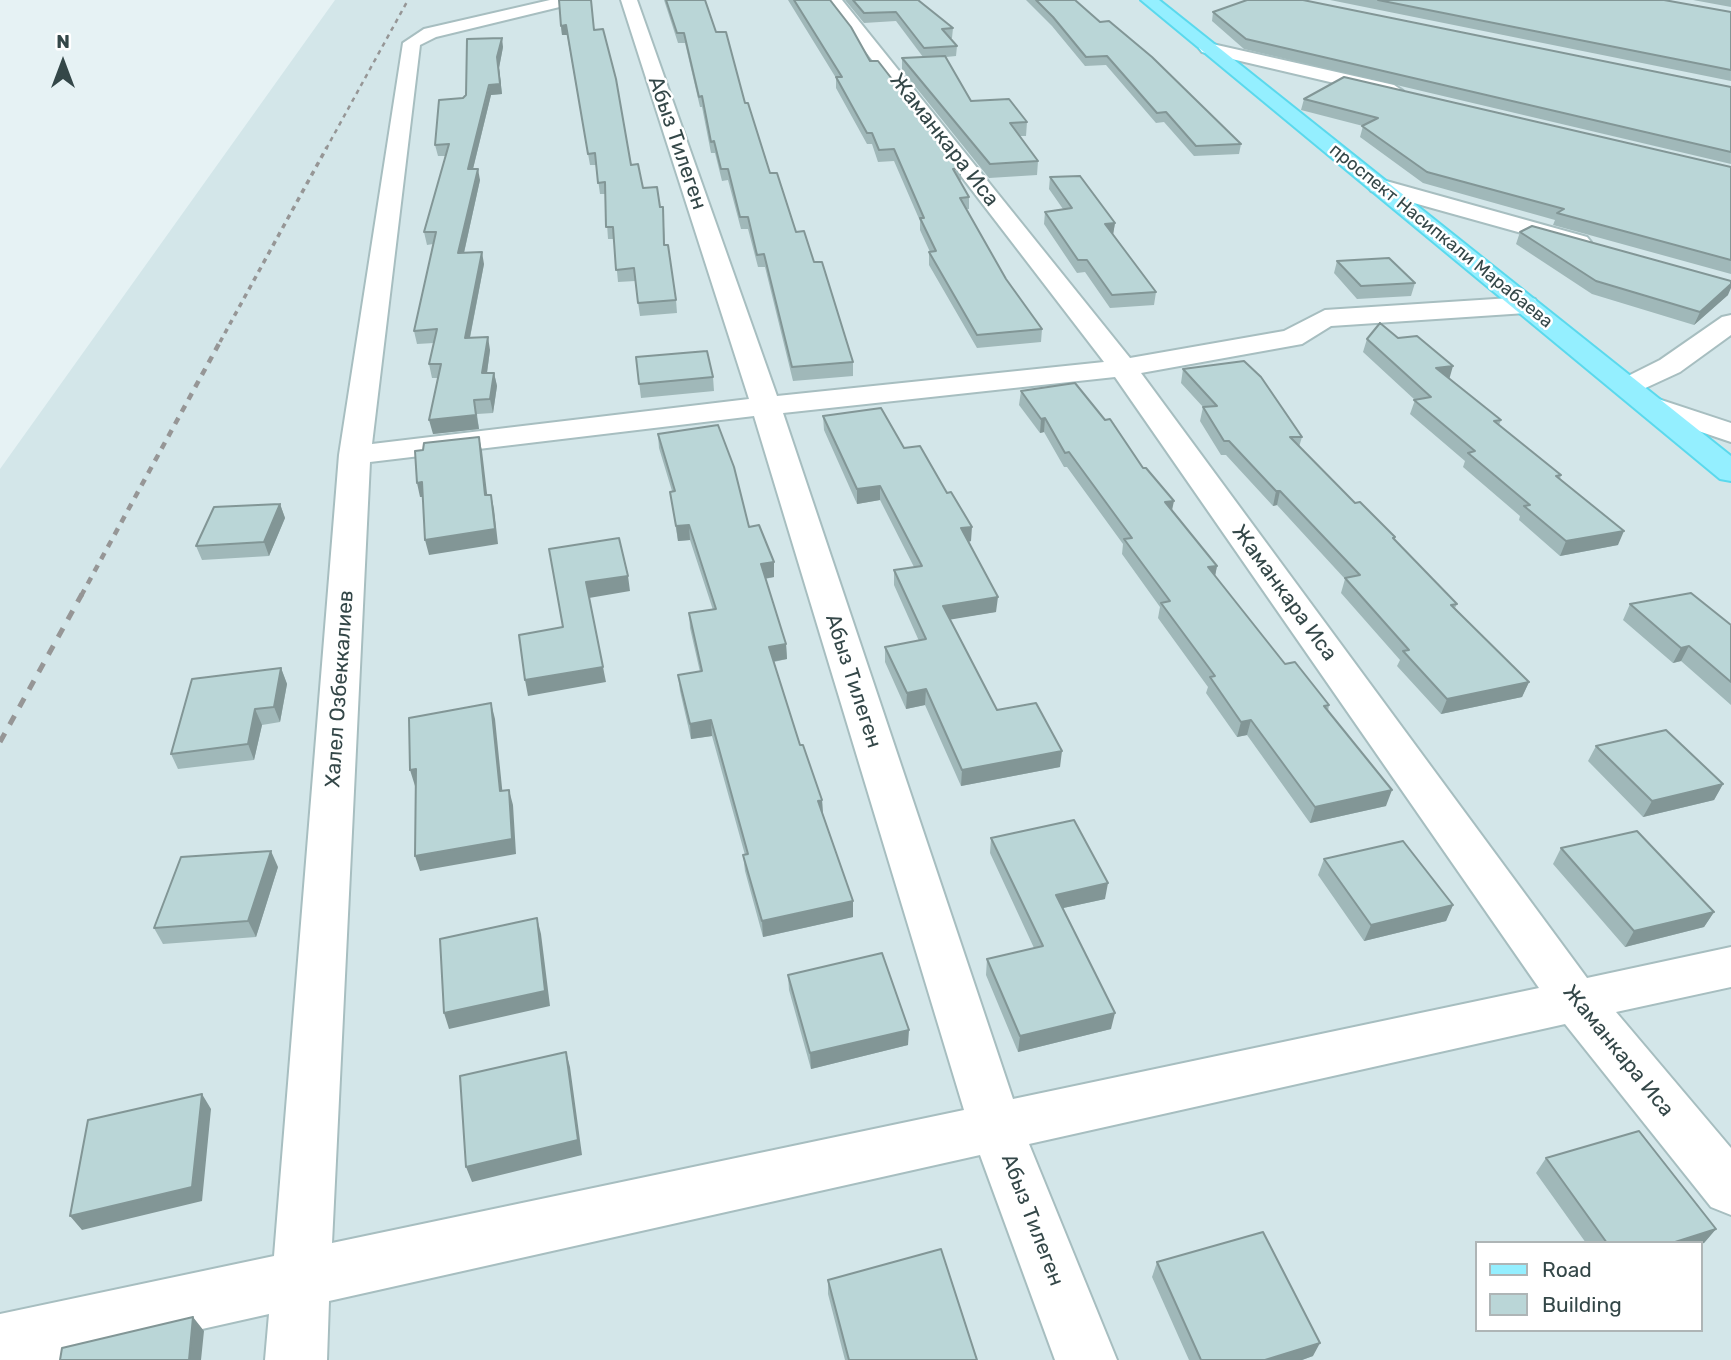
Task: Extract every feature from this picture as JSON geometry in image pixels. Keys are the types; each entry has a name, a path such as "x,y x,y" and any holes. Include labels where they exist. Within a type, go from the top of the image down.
{"main road":[{"name":"проспект Насипкали Марабаева","path":"1149,0 1731,472"}],"street":[{"name":"Абыз Тилеген","path":"629,0 765,406 996,1127 1086,1360"},
{"name":"Жаманкара Иса","path":"834,0 1123,368 1576,1001 1731,1189"},
{"name":"Халел Озбеккалиев","path":"296,1360 355,456 412,43 430,33 559,1"},
{"path":"1208,48 1409,95"},
{"path":"1379,186 1601,248"},
{"path":"355,456 765,406 1123,368 1292,338 1325,318 1527,305"},
{"path":"1731,323 1670,366 1639,396 1731,433"},
{"path":"0,1344 1731,967"}],"shaded area":[{"path":"335,0 1731,0 1731,1360 0,1360 0,469"}],"building":[{"path":"559,0 591,0 594,30 603,29 616,79 631,165 638,164 643,188 657,187 660,207 663,207 664,245 668,245 676,300 638,303 634,268 616,270 613,227 606,227 605,182 598,183 595,153 588,154 566,25 561,26"},
{"path":"666,0 705,0 716,32 726,32 745,103 748,103 770,173 777,173 796,232 804,231 814,262 822,262 853,362 792,367 764,254 757,255 748,217 740,217 728,169 721,169 714,141 711,142 702,96 699,97 684,33 677,33"},
{"path":"794,0 830,0 851,27 870,61 878,61 961,168 953,169 969,197 960,198 1006,279 1042,329 977,335 929,252 936,251 920,218 924,218 894,149 879,150 872,133 867,133 836,77 842,77"},
{"path":"853,0 918,0 953,28 942,29 957,46 924,48 896,12 864,13"},
{"path":"1036,0 1075,0 1100,22 1109,21 1152,57 1241,144 1196,146 1166,112 1157,113 1107,56 1086,57"},
{"path":"1247,0 1303,0 1731,87 1731,152 1246,39 1213,12"},
{"path":"1378,0 1664,0 1731,12 1731,70"},
{"path":"502,38 497,57 500,84 489,85 468,169 478,169 458,253 482,252 465,338 488,337 482,373 494,373 490,399 474,400 476,415 429,420 441,364 429,364 437,329 414,331 436,232 424,232 449,144 435,145 439,100 463,98 466,95 467,39"},
{"path":"945,56 971,101 1009,99 1027,122 1010,123 1038,161 990,164 902,58"},
{"path":"1344,77 1731,167 1731,260 1557,213 1564,209 1427,172 1362,126 1378,118 1304,99"},
{"path":"1080,176 1115,223 1105,224 1156,292 1112,295 1087,260 1078,260 1045,212 1072,208 1050,177"},
{"path":"1532,226 1731,281 1731,284 1700,312 1596,281 1520,232"},
{"path":"1389,258 1415,283 1361,286 1337,261"},
{"path":"1380,323 1398,338 1417,336 1453,366 1436,368 1501,420 1494,421 1624,531 1566,541 1524,506 1530,505 1468,453 1475,451 1414,400 1431,397 1367,339"},
{"path":"707,351 713,377 639,384 636,357"},
{"path":"1244,361 1261,377 1302,437 1290,437 1355,503 1360,502 1395,537 1393,538 1457,604 1451,605 1529,682 1447,699 1403,651 1409,650 1345,578 1360,575 1280,491 1276,491 1229,441 1224,441 1203,407 1217,406 1183,369"},
{"path":"1075,383 1105,420 1110,419 1143,468 1146,468 1174,501 1165,502 1217,566 1208,567 1285,664 1295,662 1329,705 1324,706 1392,790 1315,807 1251,720 1241,722 1210,677 1215,676 1161,603 1170,601 1124,539 1132,538 1069,452 1065,453 1045,418 1041,419 1021,391"},
{"path":"881,408 904,448 920,446 947,493 951,492 972,527 961,528 998,597 943,606 997,710 1036,703 1062,751 962,770 926,689 907,693 885,647 926,639 894,570 922,566 880,486 857,489 823,416"},
{"path":"718,425 734,467 749,527 759,525 774,562 761,564 786,644 769,647 800,745 803,745 822,800 818,801 853,901 762,921 743,855 748,854 711,720 690,724 678,675 702,671 689,613 716,609 689,525 676,526 670,492 675,491 658,434"},
{"path":"479,437 485,495 491,495 495,529 425,540 422,482 417,483 415,451 423,450 424,443"},
{"path":"280,504 264,542 196,546 214,507"},
{"path":"619,538 628,576 586,582 603,667 525,680 519,635 563,627 549,549"},
{"path":"1691,593 1731,625 1731,682 1689,646 1681,648 1630,604"},
{"path":"281,668 274,707 255,709 248,744 171,754 192,679"},
{"path":"491,703 500,791 509,790 512,839 415,856 416,769 410,770 409,718"},
{"path":"1666,730 1723,784 1652,801 1596,746"},
{"path":"1074,820 1108,883 1056,895 1115,1013 1020,1036 987,959 1043,946 991,838"},
{"path":"1637,831 1714,912 1634,931 1561,848"},
{"path":"1403,841 1453,905 1371,925 1324,859"},
{"path":"271,851 248,921 154,928 181,857"},
{"path":"537,918 545,991 444,1013 440,939"},
{"path":"882,953 909,1030 810,1053 788,975"},
{"path":"566,1052 578,1140 466,1167 460,1076"},
{"path":"202,1094 192,1187 70,1216 88,1120"},
{"path":"1639,1131 1716,1229 1678,1241 1606,1241 1546,1158"},
{"path":"1263,1232 1320,1343 1265,1360 1201,1360 1157,1262"},
{"path":"941,1249 977,1360 849,1360 828,1280"},
{"path":"193,1317 189,1360 60,1360 62,1348"}],"railway":[{"path":"326,149 408,0"},
{"path":"220,342 327,147"},
{"path":"81,596 221,340"},
{"path":"0,742 82,594"}]}
